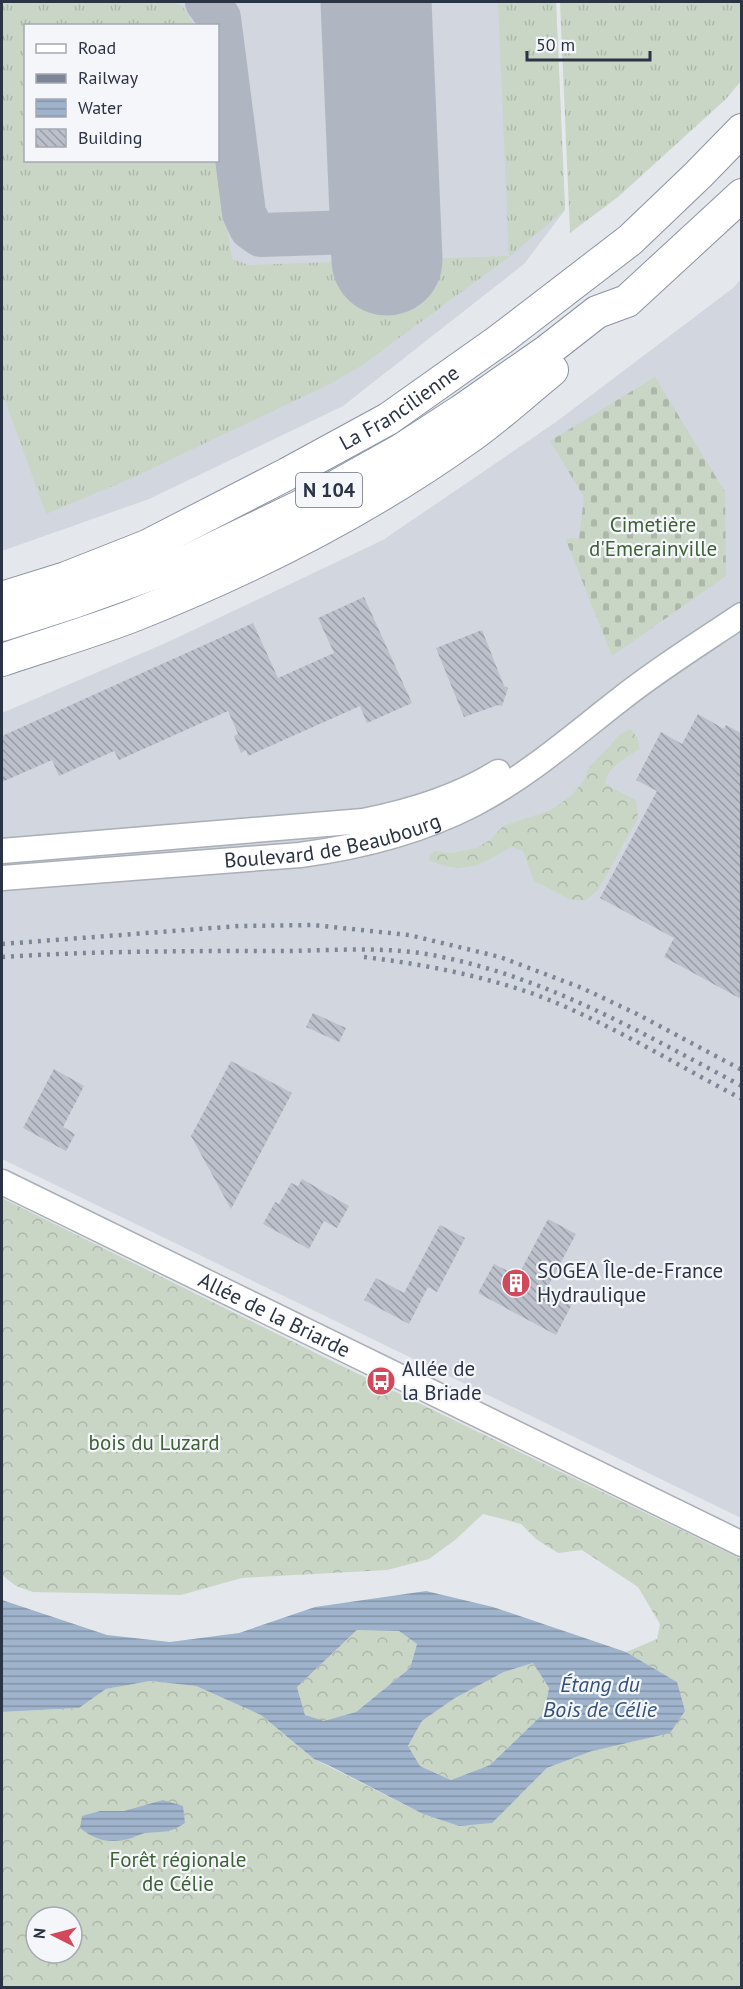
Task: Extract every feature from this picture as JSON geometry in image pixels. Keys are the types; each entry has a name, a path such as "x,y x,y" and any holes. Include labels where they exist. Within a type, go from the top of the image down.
{"highway":[{"name":"La Francilienne","path":"2,598 66,578 147,546 388,419 501,339 630,240 741,130"},
{"name":"La Francilienne","path":"2,625 185,562 301,506 401,450 547,351 597,312 627,301 741,195"},
{"path":"2,660 135,615 226,576 335,521 409,478 472,435 608,326 627,301"},
{"path":"2,575 62,558 145,528 184,526"}],"main road":[{"name":"Boulevard de Beaubourg","path":"2,878 331,851 377,841 444,818 474,804 550,756 624,696 741,615"},
{"name":"Boulevard de Beaubourg","path":"2,850 333,824 393,815 451,795 493,775 576,722 624,696"},
{"name":"Allée de la Briarde","path":"2,1182 741,1544"}],"shaded area":[{"path":"2,2 556,2 565,210 524,264 343,406 149,499 2,551"},
{"path":"741,279 741,1518 2,1159 2,713 168,642 383,540 556,422 733,288"}],"green space":[{"path":"2,2 172,2 182,6 193,24 24,24 24,162 217,162 232,259 249,265 509,256 498,2 556,2 565,210 509,257 361,366 330,384 134,477 46,514 5,400 2,400"},
{"path":"560,2 742,2 741,81 726,99 618,197 570,233"},
{"name":"Cimetière d'Emerainville","path":"655,377 725,492 726,576 612,656 566,540 579,539 584,497 550,441"},
{"path":"630,729 638,738 639,749 609,772 605,783 636,800 638,818 598,890 585,901 569,899 534,881 523,851 511,847 481,863 462,868 441,865 429,860 430,855 435,851 451,853 477,848 491,839 503,826 551,810 571,796 583,782 589,767 619,735"},
{"name":"bois du Luzard","path":"2,1198 741,1559 741,1987 2,1987 2,1712 79,1708 106,1689 150,1681 196,1686 261,1715 314,1759 423,1814 459,1826 520,1795 547,1768 592,1751 677,1682 626,1652 657,1639 660,1624 638,1587 582,1550 558,1553 536,1539 521,1524 483,1514 455,1540 429,1559 387,1570 242,1578 181,1595 33,1592 16,1586 2,1575"},
{"path":"357,1630 399,1631 417,1644 410,1668 356,1712 324,1722 305,1715 297,1687"},
{"path":"533,1663 549,1688 544,1713 490,1765 451,1780 420,1766 408,1746 422,1721 455,1698 504,1672"}],"water":[{"name":"Étang du Bois de Célie","path":"426,1591 493,1607 626,1652 677,1682 685,1711 670,1733 592,1751 547,1768 492,1823 459,1826 423,1814 314,1759 261,1715 196,1686 150,1681 106,1689 79,1708 2,1712 2,1600 107,1635 170,1642 239,1633 315,1607","holes":["357,1630 399,1631 417,1644 410,1668 356,1712 324,1721 305,1715 297,1687","533,1663 549,1688 544,1713 490,1765 451,1780 420,1766 408,1746 422,1721 455,1698 504,1672"]},
{"path":"163,1800 183,1806 185,1823 170,1830 145,1833 117,1841 92,1836 80,1828 82,1816 100,1811 124,1811"}],"building":[{"path":"364,597 412,703 367,723 360,706 248,756 246,750 241,753 234,736 238,734 228,711 119,760 114,751 59,776 52,760 2,782 2,736 253,623 278,678 334,653 318,618"},
{"path":"482,630 504,686 508,688 502,706 498,705 464,717 436,648"},
{"path":"698,714 724,729 726,725 741,733 741,999 664,957 674,938 600,898 657,791 636,780 661,732 682,744"},
{"path":"313,1013 346,1028 339,1042 306,1027"},
{"path":"231,1061 292,1093 231,1209 191,1136"},
{"path":"54,1069 84,1086 63,1127 75,1134 66,1151 23,1128"},
{"path":"302,1179 349,1206 337,1228 324,1221 309,1249 263,1224 275,1202 279,1204 291,1183 298,1186"},
{"name":"SOGEA Île-de-France Hydraulique","path":"548,1219 576,1234 546,1290 572,1304 556,1335 478,1293 494,1264 518,1276"},
{"path":"440,1225 465,1238 437,1292 428,1287 409,1324 364,1300 376,1278 404,1293"}],"taxiway":[{"path":"207,2 219,18 244,213 251,228 261,235 386,231"}],"runway":[{"path":"376,2 387,260"}],"railway":[{"path":"2,944 239,926 313,925 409,935 500,957 582,988 637,1014 742,1070"},
{"path":"2,957 175,951 361,950 422,953 483,967 560,994 633,1028 742,1086"},
{"path":"364,957 450,971 534,994 613,1030 742,1099"}],"place":[{"name":"SOGEA Île-de-France Hydraulique","path":"516,1283"},
{"name":"Allée de la Briade","path":"381,1381"}],"park label":[{"name":"Forêt régionale de Célie","path":"178,1872"}]}
